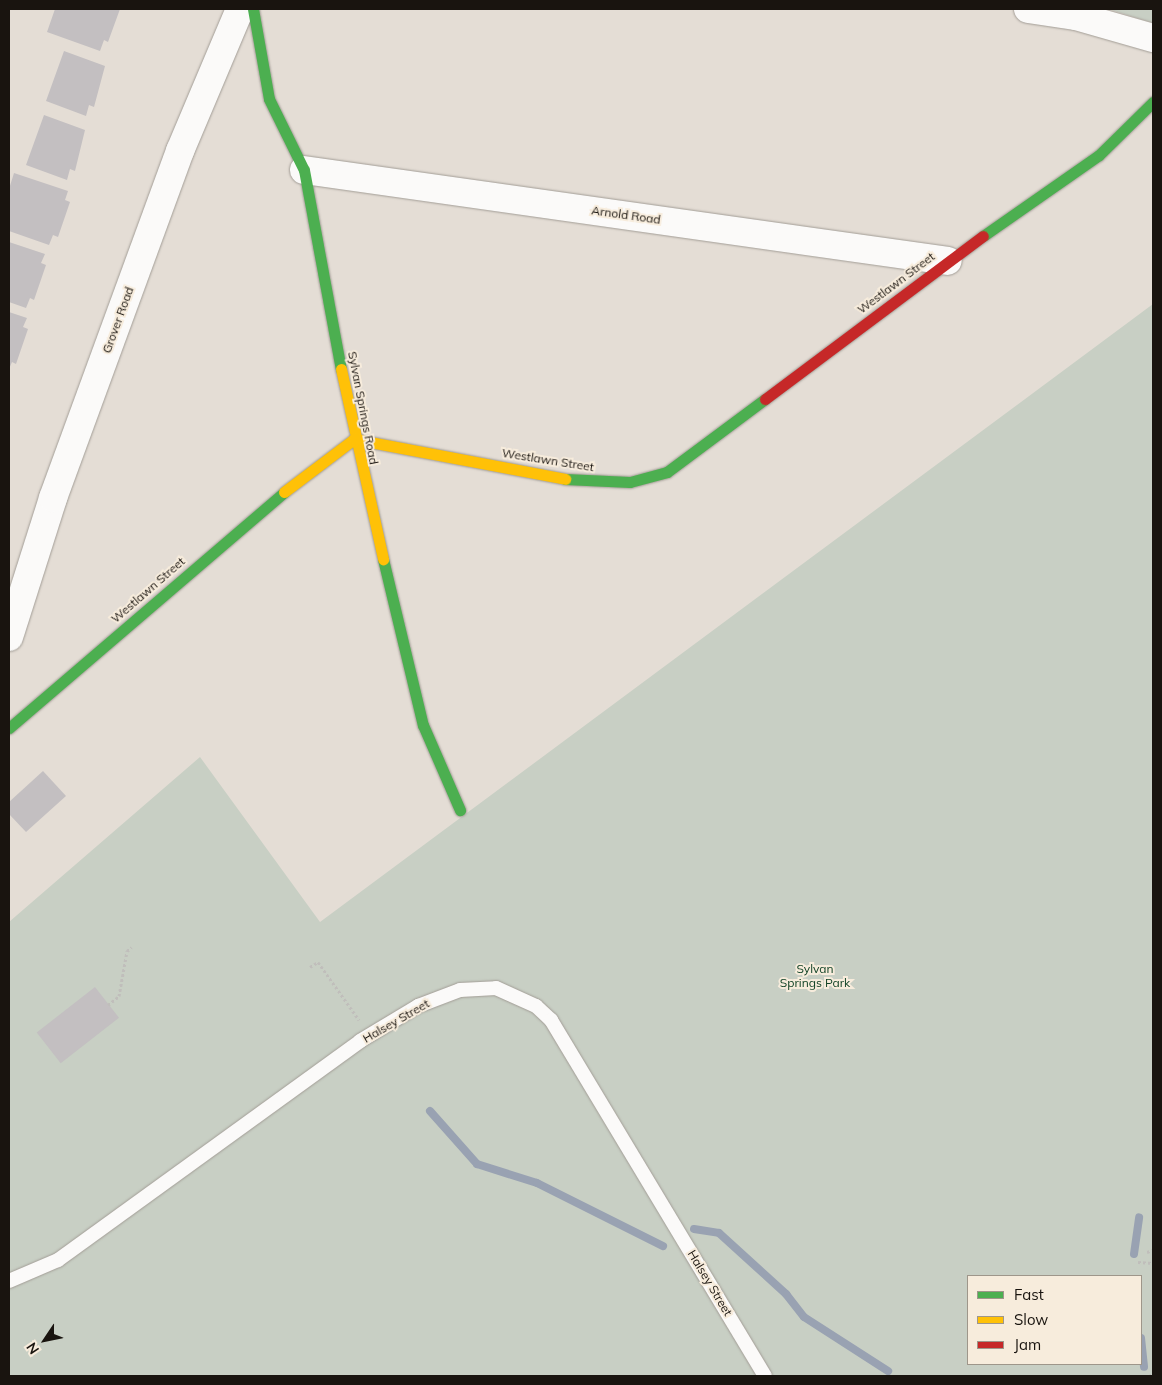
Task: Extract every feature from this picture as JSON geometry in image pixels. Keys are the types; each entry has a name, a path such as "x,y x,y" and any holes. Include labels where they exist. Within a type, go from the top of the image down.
{"street":[{"name":"Grover Road","path":"9,637 53,498 192,118 240,9"},
{"name":"Sylvan Springs Road","path":"253,9 269,98 304,170 354,439 423,725 460,810"},
{"path":"1028,9 1076,16 1153,38"},
{"name":"Westlawn Street","path":"9,728 275,498 354,439 585,483 630,482 667,472 948,261 1099,155 1153,102"},
{"name":"Arnold Road","path":"304,170 948,261"}],"lane":[{"name":"Halsey Street","path":"9,1282 58,1260 370,1035 418,1006 460,990 496,988 536,1006 567,1044 765,1376"}],"path":[{"path":"108,1004 119,996 127,951 132,947"},
{"path":"310,968 318,962 370,1035"},
{"path":"1147,1252 1153,1250"},
{"path":"1138,1262 1153,1263"}],"green space":[{"path":"1108,9 1153,9 1153,23"},
{"name":"Sylvan Springs Park","path":"1153,304 1153,1376 9,1376 9,922 200,757 320,922"}],"building":[{"path":"55,9 120,9 108,42 104,40 100,51 47,32"},
{"path":"64,51 105,66 94,107 89,105 86,116 46,101"},
{"path":"44,115 85,130 75,171 70,169 67,180 26,165"},
{"path":"14,173 68,191 65,200 70,202 58,237 53,235 49,245 9,231 9,189"},
{"path":"9,242 45,254 41,263 46,265 34,300 30,298 26,308 9,302"},
{"path":"9,312 27,318 23,327 28,329 16,364 12,362 9,369"},
{"path":"43,771 66,796 26,832 9,814 9,802"},
{"path":"95,987 119,1018 61,1063 37,1033"}],"waterway":[{"path":"430,1111 477,1164 537,1183 663,1246"},
{"path":"1134,1254 1139,1217"},
{"path":"694,1229 719,1233 786,1294 804,1317 888,1371"},
{"path":"1142,1348 1144,1367"}],"traffic: fast":[{"path":"253,9 269,99 304,170 341,369"},
{"path":"983,236 1099,155 1153,102"},
{"path":"565,479 630,482 667,472 765,399"},
{"path":"9,728 284,492"},
{"path":"383,559 423,725 460,810"}],"traffic: slow":[{"path":"341,369 383,559"},
{"path":"284,492 354,439 565,479"}],"traffic: jam":[{"path":"765,399 983,236"}]}
